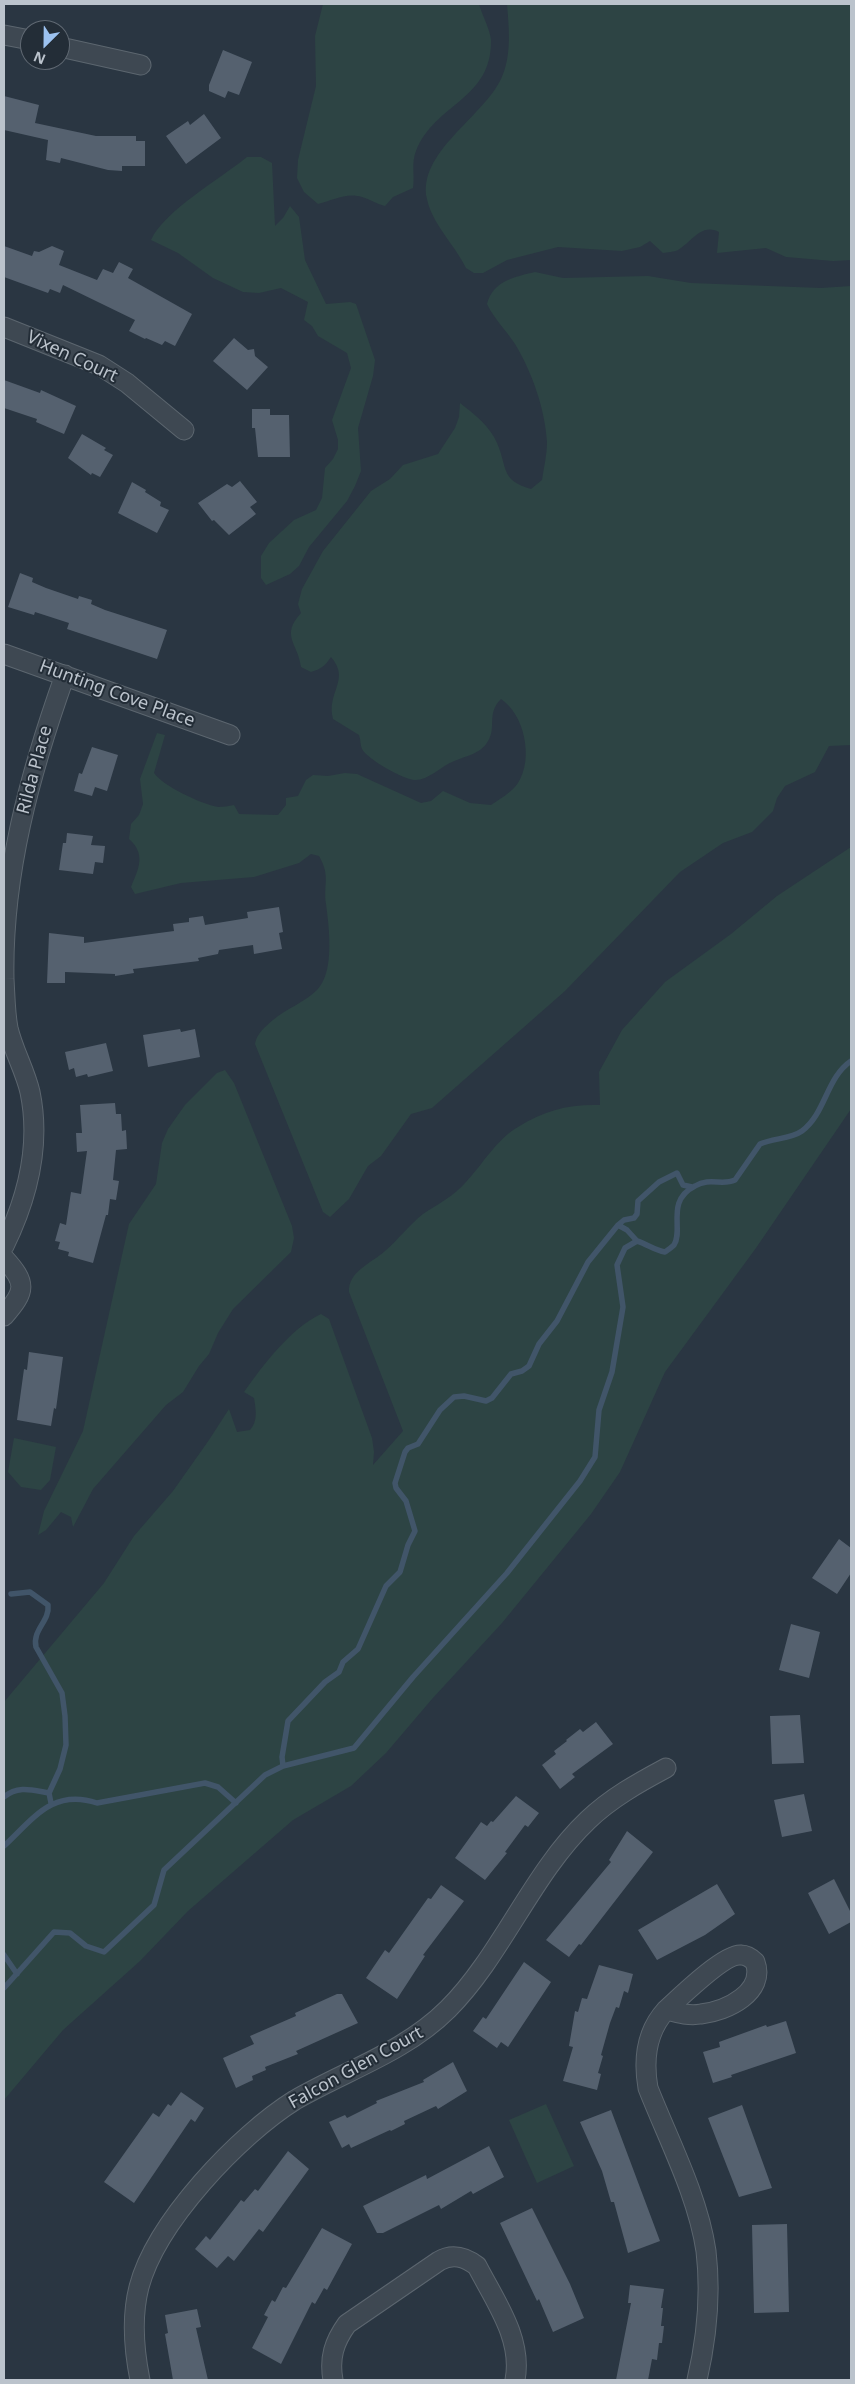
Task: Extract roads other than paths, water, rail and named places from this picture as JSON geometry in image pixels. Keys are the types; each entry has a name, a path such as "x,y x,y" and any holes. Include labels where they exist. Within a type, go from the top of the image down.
{"street":[{"path":"4,34 20,38"},
{"path":"70,49 141,65"},
{"name":"Vixen Court","path":"4,327 99,365 127,383 184,430"},
{"name":"Hunting Cove Place","path":"4,654 230,735"},
{"name":"Rilda Place","path":"4,1246 21,1203 30,1170 35,1134 30,1090 11,1038 6,1012 4,977 8,898 26,795 43,735 64,676"},
{"path":"4,1258 21,1279 21,1290 14,1305 4,1316"},
{"name":"Falcon Glen Court","path":"140,2380 134,2345 134,2316 139,2287 154,2251 187,2200 226,2158 268,2120 293,2102 410,2042 435,2022 470,1983 565,1846 587,1821 613,1799 666,1768"},
{"path":"666,2010 652,2031 646,2050 645,2069 648,2088 696,2208 705,2249 709,2284 707,2319 697,2380"},
{"path":"333,2380 332,2353 338,2337 347,2324 439,2261 457,2256 468,2259 477,2266 510,2332 516,2350 518,2369 515,2380"}],"waterway":[{"path":"4,1988 54,1932 70,1933 86,1946 104,1952 154,1905 164,1870 265,1775 283,1766 354,1748 413,1677 507,1573 580,1481 595,1457 599,1410 612,1372 623,1307 617,1265 625,1248 637,1241 665,1252 672,1247 677,1239 677,1216 680,1199 686,1192 700,1183 730,1182 735,1180 760,1144 793,1136 802,1131 816,1115 836,1077 851,1061"},
{"path":"618,1225 624,1220 634,1218 637,1214 638,1201 659,1182 677,1173 683,1185 692,1187"},
{"path":"283,1766 282,1757 288,1721 325,1682 339,1672 343,1662 358,1649 386,1586 400,1572 408,1545 415,1531 406,1501 396,1488 395,1483 405,1452 408,1448 418,1444 440,1410 454,1397 464,1396 486,1401 492,1398 511,1374 522,1371 529,1366 539,1344 557,1321 588,1262 618,1225 627,1230 637,1241"},
{"path":"11,1594 30,1592 48,1605 48,1611 35,1641 36,1647 62,1693 66,1745 60,1769 49,1793 51,1803"},
{"path":"4,1846 45,1809 56,1803 68,1800 82,1799 97,1803 205,1783 218,1787 236,1803"},
{"path":"4,1797 9,1793 20,1790 49,1793"},
{"path":"4,1955 17,1974"}]}
